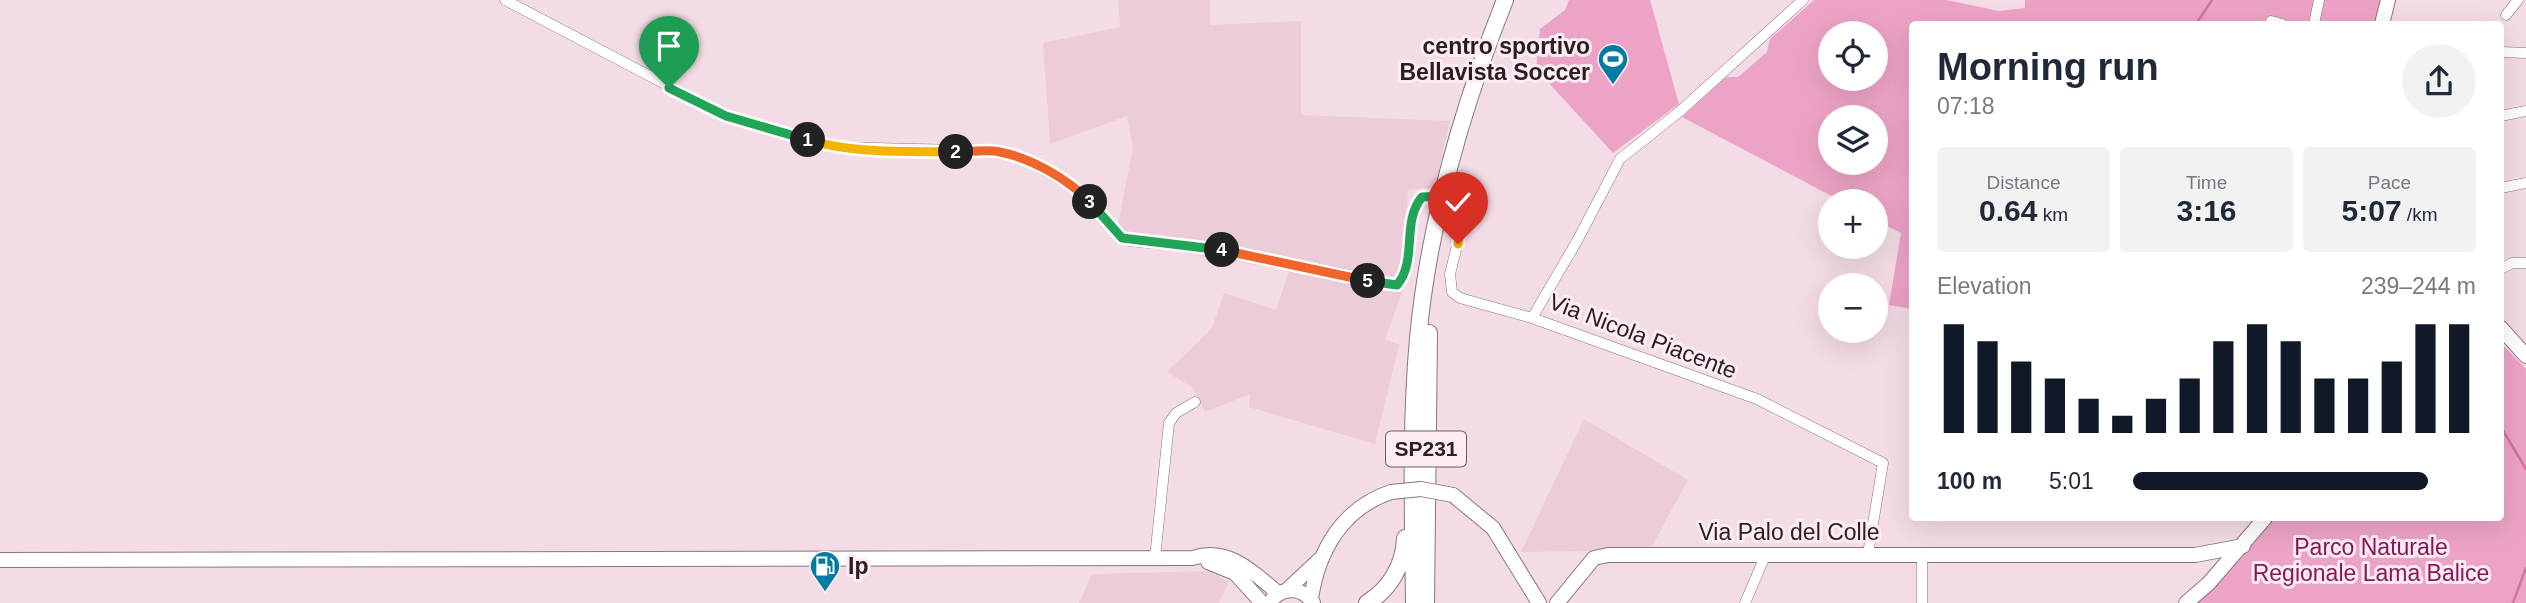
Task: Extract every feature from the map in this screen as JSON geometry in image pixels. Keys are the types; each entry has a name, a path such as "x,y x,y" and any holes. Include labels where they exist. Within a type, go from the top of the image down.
{"main road":[{"name":"SP231","path":"1414,603 1416,365 1430,253 1472,90 1506,0"},
{"path":"2383,21 2388,0"},
{"name":"SP231","path":"1426,603 1430,317 1445,195"},
{"path":"2504,331 2526,356"},
{"path":"1367,603 1387,587 1402,558 1405,422 1416,365"},
{"path":"1427,404 1436,603"},
{"path":"1278,595 1320,559 1350,514 1363,504 1391,492 1421,489 1453,495 1493,528 1539,603"},
{"path":"2186,603 2218,573 2263,521"},
{"name":"Via Palo del Colle","path":"1571,588 1594,558 1608,555 2195,555 2243,546"},
{"path":"1193,558 1202,554 1234,559 1278,595 1300,591 1312,601 1320,559"},
{"path":"2195,555 2211,555 2217,559 2218,573"},
{"path":"0,560 1193,558 1235,573 1262,603"},
{"path":"1518,569 1527,603"},
{"path":"1557,603 1571,588"},
{"path":"1564,603 1571,588"}],"street":[{"path":"505,0 726,116 833,147 998,151 1025,159 1080,191 1122,238 1130,241 1223,250 1397,285 1406,273 1412,208 1422,197 1445,195 1462,205 1465,214 1451,269 1452,292 1460,298 1532,318"},
{"name":"Via Nicola Piacente","path":"1803,0 1679,112 1619,159 1577,241 1532,318 1757,399 1883,463 1868,554"},
{"path":"2315,21 2319,0"},
{"path":"2506,15 2518,0"},
{"path":"2504,52 2526,53"},
{"path":"2504,116 2526,111"},
{"path":"2504,187 2526,183"},
{"path":"2504,267 2512,263 2526,263"},
{"path":"1155,558 1169,423 1175,413 1195,402"},
{"path":"1745,603 1766,554"},
{"path":"1922,554 1922,603"}],"shaded area":[{"path":"1118,0 1210,0 1210,25 1301,21 1301,115 1450,121 1435,187 1408,190 1402,293 1385,339 1399,345 1375,444 1249,407 1250,394 1205,412 1193,388 1167,372 1212,328 1224,293 1276,310 1289,271 1115,241 1133,147 1127,116 1050,144 1043,43 1120,27"},
{"path":"1584,419 1688,480 1650,550 1521,552"},
{"path":"1209,571 1229,582 1219,603 1079,603 1092,574"}],"green space":[{"name":"centro sportivo Bellavista Soccer","path":"1569,0 1650,0 1679,104 1613,153 1536,69 1540,29 1565,10"},
{"path":"1814,0 1946,0 1999,11 2025,8 2025,0 2388,0 2383,21 1909,21 1909,308 1889,305 1901,233 1888,226 1888,189 1818,189 1682,117 1726,77 1738,77 1767,52 1770,39"},
{"name":"Parco Naturale Regionale Lama Balice","path":"2504,346 2526,369 2526,603 2189,603 2265,521 2504,521"}],"waterway":[{"path":"2198,21 2212,0"},
{"path":"2504,432 2526,469"},
{"path":"2513,603 2526,568"}],"place":[{"name":"centro sportivo Bellavista Soccer","path":"1613,86"},
{"name":"Ip","path":"825,593"}],"route":[{"path":"669,88 726,116 833,147 866,150 998,151 1025,159 1080,191 1122,238 1130,241 1223,250 1397,285 1406,273 1412,208 1422,197 1445,195 1462,205 1465,210 1458,244"}]}
